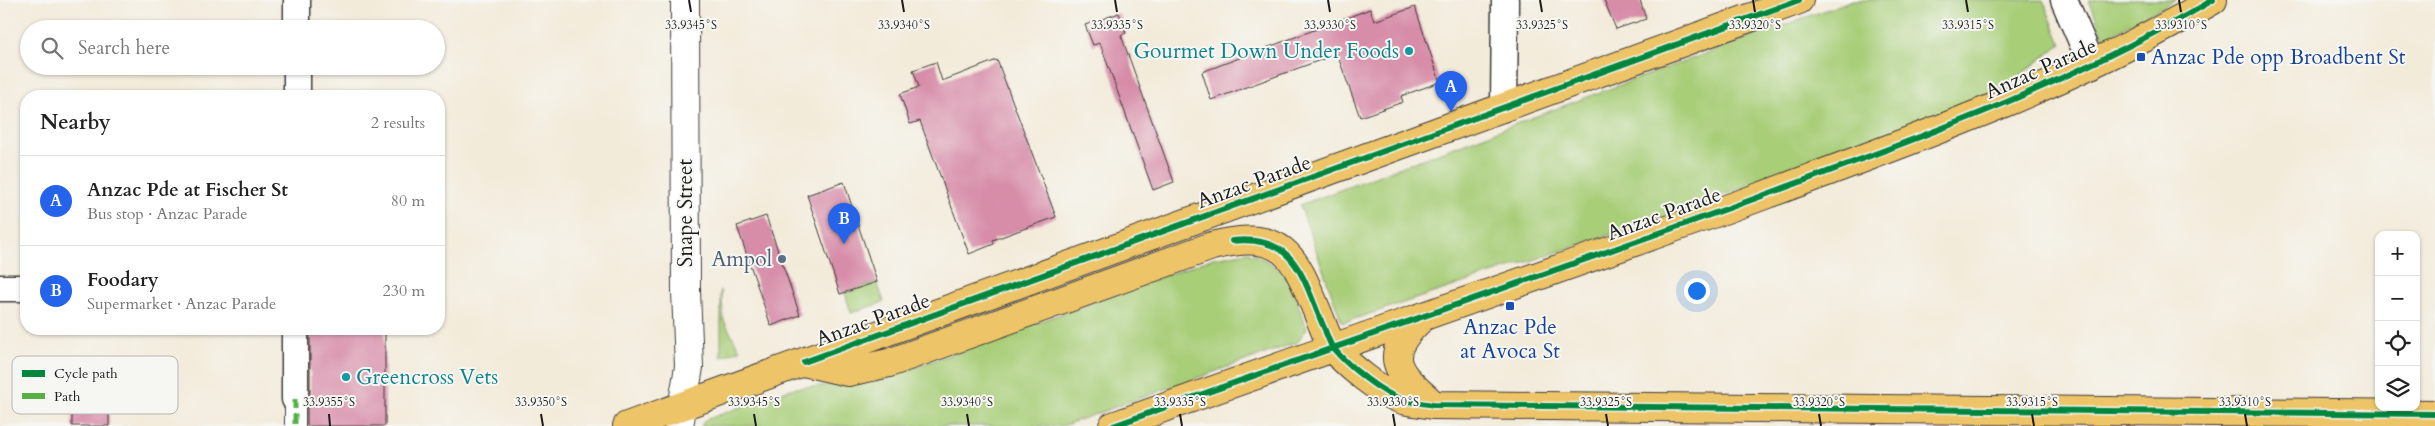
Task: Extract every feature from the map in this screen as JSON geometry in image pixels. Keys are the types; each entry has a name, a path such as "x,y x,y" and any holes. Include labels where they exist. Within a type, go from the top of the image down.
{"main road":[{"name":"Anzac Parade","path":"627,426 681,416 804,362 1799,0"},
{"name":"Anzac Parade","path":"1113,426 1333,347 1423,317 1897,146 2019,98 2092,65 2213,0"},
{"path":"804,362 848,372 889,363 1212,246 1252,239 1271,243 1286,253 1296,266 1333,347 1378,387 1402,400 1433,405 1827,417 2435,414"},
{"path":"1423,317 1399,343 1397,356 1399,369 1407,382 1433,405"}],"street":[{"path":"297,0 297,20"},
{"name":"Snape Street","path":"681,416 689,367 686,291 685,0"},
{"path":"1504,108 1505,0"},
{"path":"2064,0 2092,65"},
{"path":"297,75 297,90"},
{"path":"0,288 20,288"},
{"path":"295,335 295,426"}],"green space":[{"path":"1853,0 2043,0 2061,44 2001,90 1901,129 1664,217 1342,323 1300,205"},
{"path":"2089,0 2176,0 2104,38"},
{"path":"1248,252 1274,265 1288,281 1307,328 1298,342 1062,426 701,426 705,420 794,388 875,382 1213,258"},
{"path":"877,282 884,302 851,313 845,293"},
{"path":"721,290 724,321 740,350 721,357"}],"building":[{"path":"1604,0 1640,0 1646,19 1616,29"},
{"path":"1415,7 1440,82 1401,96 1403,102 1360,117 1337,54 1211,100 1202,72 1370,9 1374,21"},
{"path":"1119,13 1126,33 1121,35 1174,182 1153,190 1100,43 1093,45 1085,25"},
{"path":"997,60 1056,217 993,240 994,244 969,254 920,121 910,124 900,94 919,87 913,70 936,62 942,81"},
{"path":"844,182 877,282 840,294 807,195"},
{"path":"766,216 800,315 771,326 737,226"},
{"name":"Greencross Vets","path":"310,335 385,335 385,426 307,426 307,408 310,399"},
{"path":"72,414 109,414 109,426 72,426"}],"marked path":[{"path":"295,399 295,426"}],"cycle path":[{"path":"804,362 1799,0"},
{"path":"1113,426 1681,225 1935,131 2049,84 2159,30 2213,0"},
{"path":"1232,241 1253,241 1270,244 1283,251 1301,275 1330,342 1339,355 1365,378 1394,396 1403,400 1433,405 2435,414"}],"place":[{"name":"Gourmet Down Under Foods","path":"1409,51"},
{"name":"Anzac Pde opp Broadbent St","path":"2141,57"},
{"name":"Anzac Pde at Fischer St","path":"1451,112"},
{"name":"Foodary","path":"844,244"},
{"name":"Ampol","path":"782,259"},
{"name":"Anzac Pde at Avoca St","path":"1510,306"},
{"name":"Greencross Vets","path":"346,377"}]}
